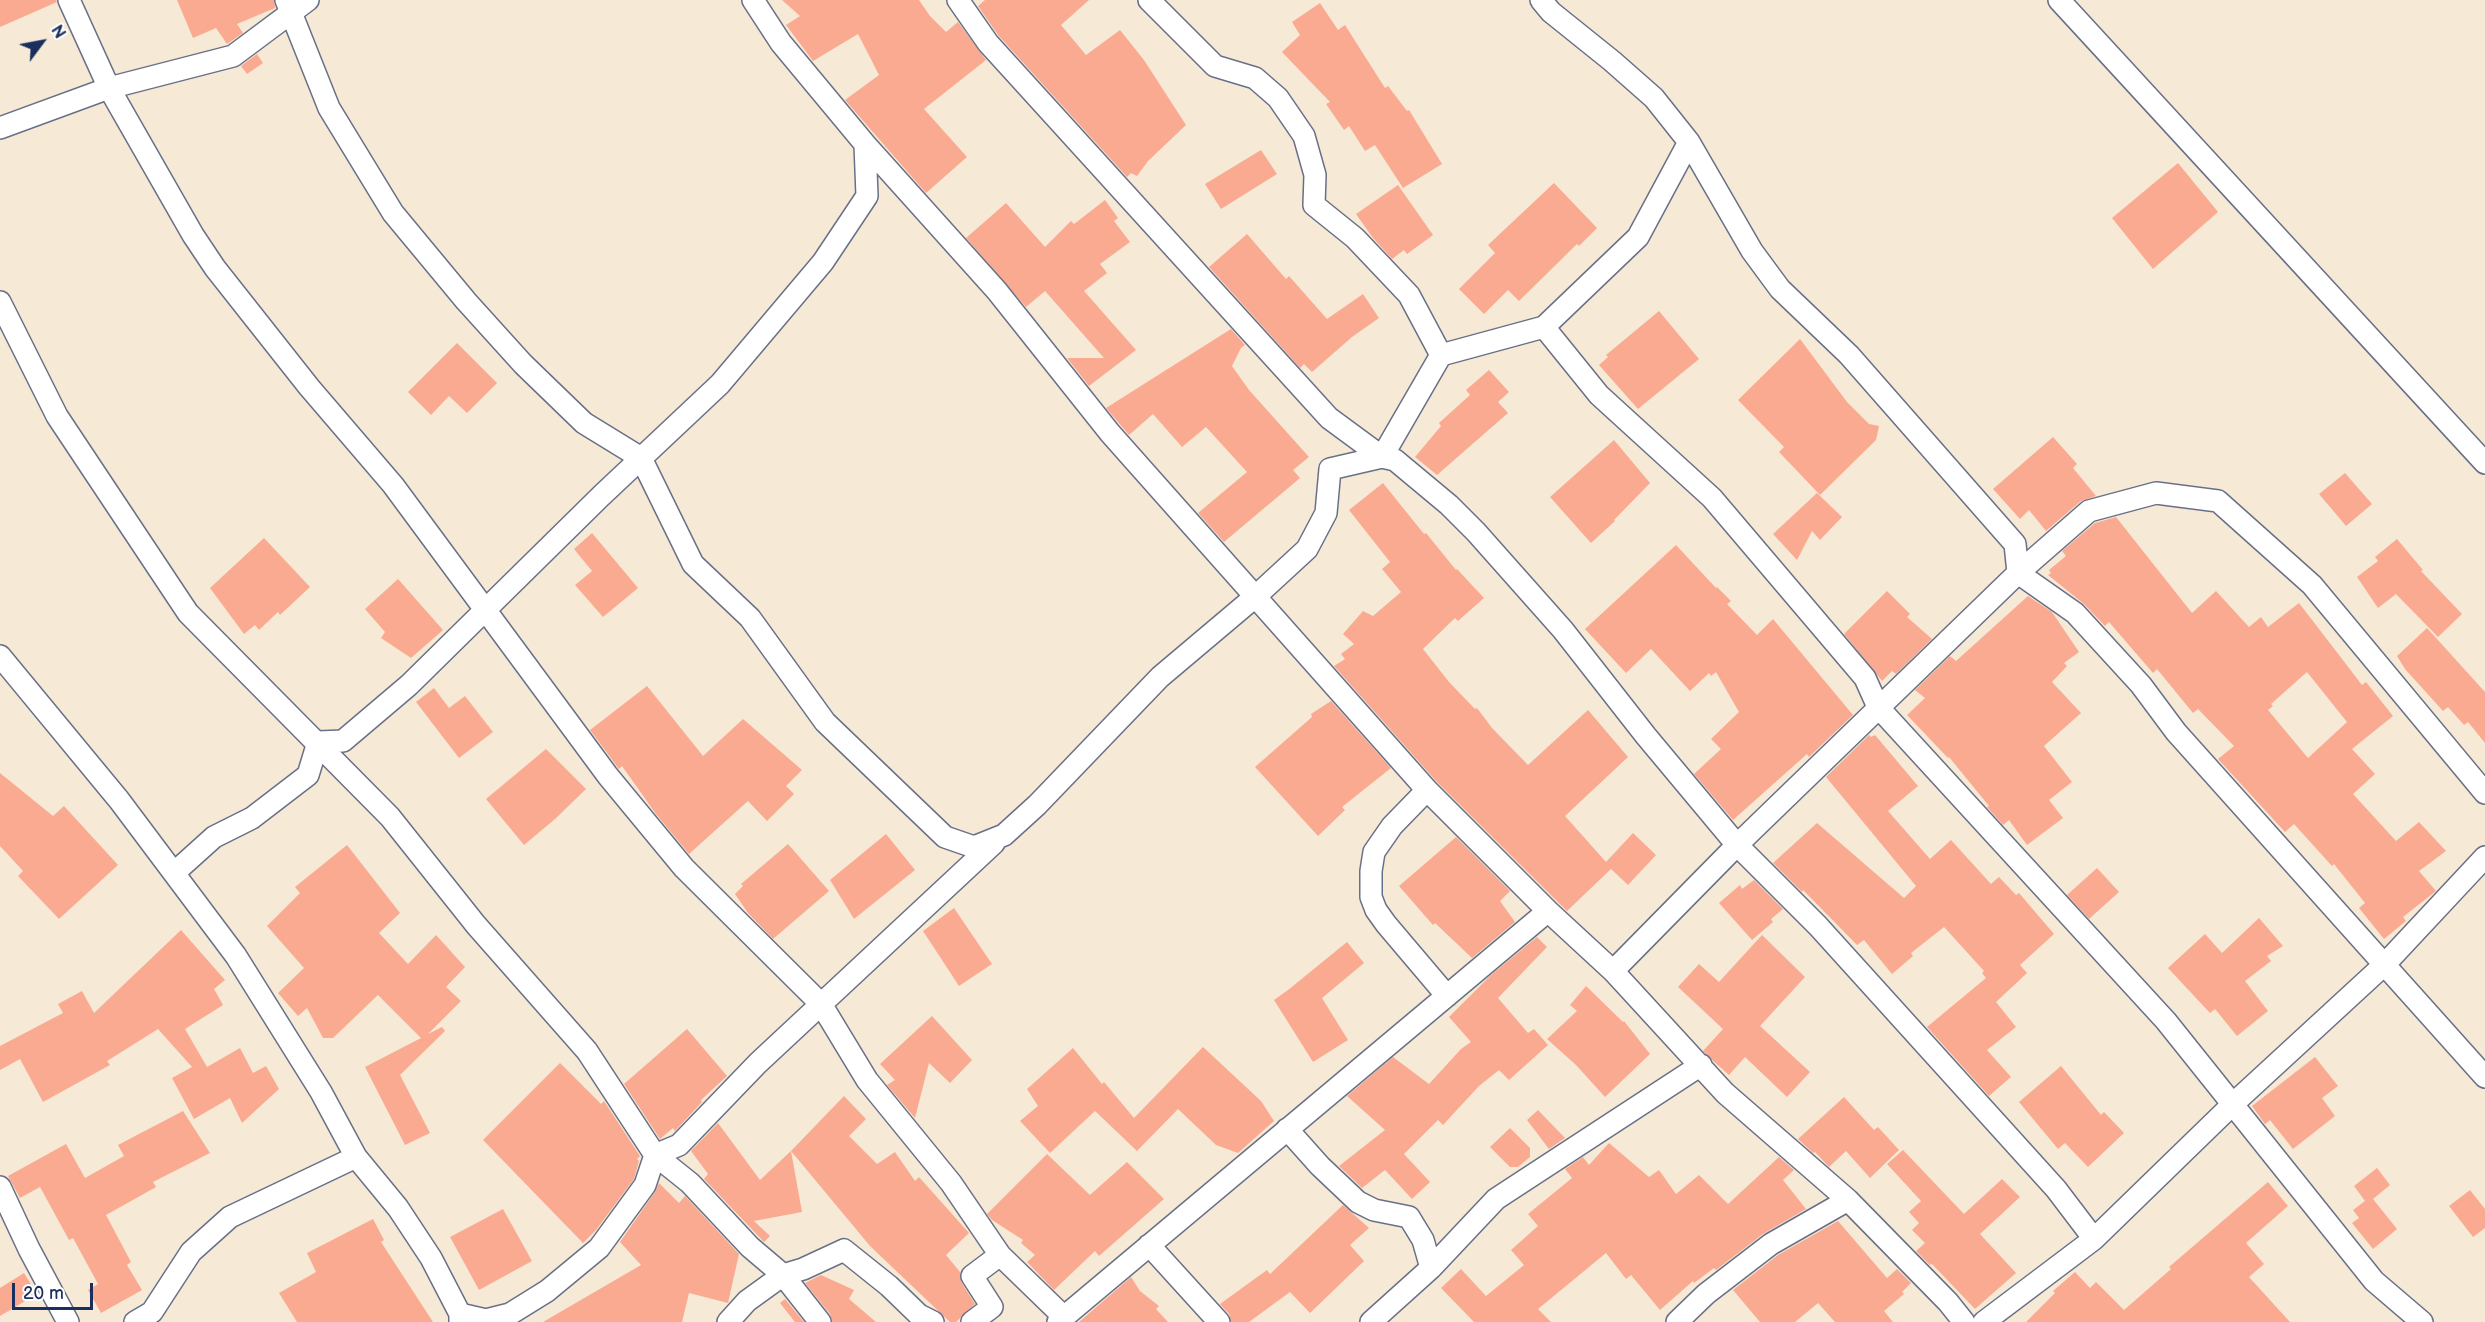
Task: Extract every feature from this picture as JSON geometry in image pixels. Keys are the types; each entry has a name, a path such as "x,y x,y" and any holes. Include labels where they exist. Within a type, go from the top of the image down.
{"street":[{"path":"69,0 109,88 193,235 215,268 309,387 393,485 608,776 684,868 821,1004 867,1080 951,1183 1000,1255 1061,1320 1548,911"},
{"path":"753,0 781,43 865,144 997,291 1110,433 1427,790 1548,911 1613,971 1725,1093 1848,1200 1948,1302 1964,1322"},
{"path":"958,0 988,43 1329,418 1382,457 1395,460 1408,470 1476,532 1563,630 1646,736 1737,845 1833,943 2056,1189 2094,1239"},
{"path":"1149,0 1215,66 1255,78 1278,98 1304,136 1315,175 1314,205 1355,238 1409,295 1441,355"},
{"path":"1541,0 1551,12 1612,61 1653,98 1689,142 1752,251 1780,289 1849,355 2015,544 2018,573 2075,613 2141,685 2176,732 2485,1077"},
{"path":"2059,0 2485,463"},
{"path":"0,128 109,88 233,56 295,4 329,108 393,213 466,301 523,364 584,423 641,458 693,564 750,618 825,722 945,837 974,847 1004,835"},
{"path":"0,656 119,800 236,956 321,1092 356,1157 398,1208 431,1258 460,1318 486,1320 510,1314 547,1291 599,1248 645,1185 656,1155 679,1145 758,1063 1077,766 1160,677 1256,596 1307,549 1326,513 1330,469 1382,457 1441,355 1544,327 1638,237 1689,142"},
{"path":"318,742 343,741 409,685 484,609 720,384 823,262 867,196 865,144"},
{"path":"0,302 57,416 188,613 390,817 476,925 587,1052 656,1155 690,1183 750,1247 783,1275 820,1322"},
{"path":"1544,327 1599,395 1712,498 1865,678 1878,707 2166,1021 2234,1103 2374,1281 2422,1322"},
{"path":"1613,971 1737,845 2018,573 2089,511 2156,493 2218,501 2312,585 2485,793"},
{"path":"174,873 214,837 252,818 308,775 318,742"},
{"path":"1427,790 1392,826 1374,852 1371,897 1376,910 1386,924 1447,996"},
{"path":"1984,1322 2094,1239 2234,1103 2385,964 2485,857"},
{"path":"1371,1322 1431,1268 1496,1199 1701,1065"},
{"path":"1287,1129 1320,1166 1358,1202 1374,1210 1409,1217 1423,1240 1431,1268"},
{"path":"135,1322 152,1312 191,1252 230,1217 356,1157"},
{"path":"0,1187 28,1249 68,1322"},
{"path":"1677,1322 1706,1294 1771,1244 1848,1200"},
{"path":"1149,1245 1219,1322"},
{"path":"728,1322 747,1301 783,1275 803,1269 844,1250 889,1286 919,1315 933,1322"},
{"path":"972,1322 992,1307 972,1276 1000,1255"}],"building":[{"path":"0,0 56,0 57,2 0,27"},
{"path":"177,0 274,0 275,8 237,24 243,33 227,44 216,28 193,38"},
{"path":"782,0 919,0 930,16 946,32 958,22 986,60 924,109 967,157 926,193 845,100 879,75 858,34 813,61 786,25 800,16"},
{"path":"985,0 1089,0 1061,25 1086,55 1120,30 1144,60 1186,125 1148,161 1137,176 1131,173 1127,177 998,35 978,6"},
{"path":"1320,3 1338,30 1345,25 1385,88 1388,86 1407,111 1409,110 1442,164 1403,188 1375,145 1365,151 1349,126 1344,130 1326,104 1330,102 1282,52 1300,35 1292,22"},
{"path":"257,54 263,63 247,74 241,66"},
{"path":"1261,150 1277,174 1221,209 1205,184"},
{"path":"2178,163 2218,212 2153,269 2112,218"},
{"path":"1554,183 1597,228 1579,246 1577,244 1519,301 1508,290 1484,314 1459,289 1495,253 1488,245"},
{"path":"1398,185 1433,235 1407,254 1404,250 1392,259 1356,214"},
{"path":"1105,200 1118,218 1114,221 1130,242 1100,264 1107,273 1084,291 1136,350 1089,386 1067,358 1104,358 1045,291 1026,307 966,238 1006,203 1045,247 1071,221 1074,224"},
{"path":"1247,234 1286,279 1289,276 1327,319 1363,294 1379,318 1352,337 1312,372 1304,364 1300,368 1209,267"},
{"path":"1659,311 1699,359 1638,409 1599,365 1608,357 1606,355"},
{"path":"1231,329 1245,345 1241,348 1232,366 1249,390 1309,457 1293,470 1300,478 1224,542 1198,513 1247,472 1206,427 1182,447 1153,414 1129,435 1106,408"},
{"path":"1800,339 1847,402 1869,424 1879,426 1876,440 1820,495 1779,452 1784,447 1738,400"},
{"path":"457,343 497,383 467,413 449,396 431,415 408,392"},
{"path":"1489,370 1509,392 1498,402 1508,413 1437,475 1415,457 1441,426 1439,423 1470,395 1466,390"},
{"path":"2053,437 2077,464 2073,468 2096,496 2081,501 2046,531 2029,510 2020,519 1993,489"},
{"path":"1614,440 1650,483 1591,543 1550,497"},
{"path":"2345,473 2372,504 2346,526 2319,494"},
{"path":"1383,483 1424,534 1426,533 1456,570 1484,598 1458,621 1455,618 1423,649 1449,682 1475,709 1477,708 1492,728 1528,765 1588,710 1628,757 1565,816 1606,862 1633,833 1656,855 1628,885 1611,869 1567,911 1436,781 1334,666 1345,659 1341,654 1354,644 1343,634 1363,611 1373,616 1401,592 1382,569 1390,562 1349,510"},
{"path":"1817,493 1842,517 1820,540 1812,531 1797,560 1773,534"},
{"path":"2116,517 2192,613 2216,591 2249,627 2261,617 2268,627 2299,603 2362,685 2366,682 2393,716 2352,749 2375,774 2353,794 2396,841 2419,822 2446,851 2419,871 2436,891 2403,917 2406,921 2384,939 2359,908 2365,903 2334,864 2332,866 2294,824 2285,832 2218,759 2234,746 2198,709 2193,713 2157,669 2153,673 2109,622 2105,626 2084,604 2048,575 2051,573 2049,570 2066,556 2062,551 2095,523","holes":["2307,672 2347,722 2308,758 2268,710 2273,706 2271,704"]},
{"path":"592,533 638,588 603,617 575,585 592,571 574,549"},
{"path":"264,538 310,587 280,615 278,612 259,630 255,625 244,634 210,588"},
{"path":"2397,539 2423,570 2421,571 2462,614 2438,637 2396,594 2378,608 2357,577 2378,561 2375,557"},
{"path":"1676,545 1731,601 1727,604 1757,635 1773,619 1853,715 1809,757 1807,754 1733,820 1694,774 1721,749 1711,739 1739,712 1716,672 1711,676 1709,673 1690,691 1651,649 1626,673 1585,629"},
{"path":"398,579 443,630 411,658 381,638 385,632 365,609"},
{"path":"1887,591 1910,614 1907,617 1932,639 1896,674 1892,671 1882,681 1844,634"},
{"path":"2028,596 2052,612 2079,652 2064,663 2067,666 2052,682 2081,713 2044,746 2072,782 2049,800 2063,818 2027,845 2009,820 2003,825 1949,757 1907,715 1925,698 1915,690 1950,656 1956,661"},
{"path":"2427,628 2485,692 2485,743 2468,722 2464,725 2448,707 2443,711 2405,669 2397,656"},
{"path":"647,686 703,756 743,719 802,770 786,786 794,794 767,821 748,801 689,854 656,814 622,766 619,769 590,730"},
{"path":"434,688 449,708 465,696 493,732 459,758 416,702"},
{"path":"1331,701 1391,768 1342,807 1345,810 1318,836 1255,767 1312,717 1311,714"},
{"path":"1869,735 1871,737 1875,735 1918,786 1888,811 1930,859 1951,840 1991,884 1999,877 2016,895 2019,893 2054,934 2020,965 2027,973 1996,1002 2016,1027 1987,1050 2011,1077 1989,1096 1927,1027 1986,978 1982,973 1984,971 1944,927 1911,953 1913,956 1892,974 1864,940 1857,945 1773,863 1817,823 1904,898 1916,886 1826,777"},
{"path":"546,749 586,789 524,845 486,799"},
{"path":"0,773 53,816 64,806 118,865 59,919 18,876 23,871 0,846"},
{"path":"886,834 915,870 854,919 830,880"},
{"path":"1456,837 1510,891 1500,901 1515,922 1472,958 1435,923 1433,925 1399,886"},
{"path":"788,844 829,891 773,939 748,913 735,894 743,886 741,884"},
{"path":"347,845 400,913 379,933 408,964 436,935 465,967 446,987 461,1001 428,1034 442,1027 445,1031 400,1075 430,1133 405,1145 365,1067 421,1038 378,995 333,1038 323,1038 307,1008 298,1016 278,993 304,968 267,926 300,893 295,887"},
{"path":"2097,868 2119,892 2089,919 2067,895"},
{"path":"1754,880 1783,909 1771,919 1773,922 1752,940 1719,903 1740,885 1742,889"},
{"path":"954,908 992,964 959,986 923,931"},
{"path":"2259,918 2283,946 2267,956 2271,961 2245,981 2268,1011 2237,1036 2215,1009 2210,1013 2168,968 2205,934 2222,953"},
{"path":"181,930 225,980 214,989 223,1005 185,1029 207,1067 240,1048 253,1073 266,1066 279,1089 242,1123 230,1098 194,1119 172,1078 192,1067 158,1029 107,1061 110,1065 43,1102 20,1059 0,1070 0,1046 63,1013 58,1004 82,991 94,1013"},
{"path":"1762,935 1805,977 1760,1026 1810,1072 1787,1097 1745,1057 1729,1075 1703,1051 1723,1029 1678,987 1699,964 1719,982"},
{"path":"1537,937 1547,947 1498,998 1528,1033 1534,1029 1548,1045 1509,1080 1499,1070 1479,1086 1443,1125 1438,1120 1404,1154 1430,1182 1412,1199 1385,1170 1362,1188 1339,1166 1385,1130 1347,1096 1393,1057 1429,1084 1461,1049 1471,1042 1449,1017 1491,975"},
{"path":"1347,942 1364,963 1322,998 1348,1040 1313,1062 1274,1000"},
{"path":"1586,986 1624,1021 1650,1054 1605,1097 1576,1065 1547,1039 1577,1011 1570,1005"},
{"path":"932,1016 972,1060 950,1083 929,1063 915,1118 887,1085 895,1080 880,1064"},
{"path":"687,1029 727,1076 701,1100 702,1102 675,1131 673,1128 660,1139 624,1084"},
{"path":"1203,1047 1261,1101 1274,1121 1238,1153 1216,1145 1178,1109 1137,1151 1095,1111 1050,1153 1020,1121 1038,1106 1027,1089 1073,1048 1134,1118"},
{"path":"2315,1057 2338,1086 2322,1098 2335,1116 2293,1149 2270,1120 2265,1124 2252,1106"},
{"path":"560,1063 601,1104 604,1101 640,1156 637,1159 639,1161 634,1179 596,1230 583,1243 483,1140"},
{"path":"2061,1066 2101,1115 2104,1112 2124,1133 2088,1167 2065,1143 2058,1149 2019,1102"},
{"path":"844,1096 866,1119 849,1136 877,1164 895,1152 915,1181 919,1177 969,1233 946,1255 960,1272 961,1282 975,1304 956,1322 950,1322 870,1246 791,1151"},
{"path":"1844,1097 1874,1130 1878,1127 1899,1150 1870,1178 1846,1151 1829,1167 1798,1139"},
{"path":"1538,1110 1565,1138 1549,1149 1527,1120"},
{"path":"183,1111 210,1153 153,1182 156,1187 106,1215 131,1262 127,1265 142,1290 101,1313 88,1290 98,1284 73,1238 69,1240 40,1187 20,1198 8,1176 66,1144 85,1178 124,1156 118,1145"},
{"path":"718,1123 760,1180 791,1151 802,1212 754,1221 770,1236 764,1242 704,1179 708,1174 691,1151"},
{"path":"1510,1128 1530,1148 1530,1157 1518,1167 1510,1167 1490,1147"},
{"path":"1609,1143 1649,1177 1659,1170 1676,1194 1699,1175 1728,1204 1779,1157 1794,1170 1783,1180 1806,1209 1763,1234 1716,1270 1714,1268 1694,1283 1693,1281 1660,1310 1631,1275 1626,1279 1606,1253 1538,1309 1551,1322 1474,1322 1441,1288 1461,1269 1486,1296 1524,1265 1511,1250 1538,1226 1528,1214 1572,1178 1565,1169 1583,1157 1589,1165"},
{"path":"1903,1150 1964,1214 2002,1179 2020,1197 1980,1234 2016,1273 1975,1309 1932,1264 1930,1265 1916,1251 1925,1243 1912,1230 1919,1223 1909,1212 1921,1201 1887,1164"},
{"path":"1047,1154 1090,1195 1127,1162 1164,1199 1099,1256 1095,1251 1054,1290 1027,1262 1035,1255 1021,1243 1023,1240 992,1220 987,1214"},
{"path":"2377,1168 2390,1185 2373,1199 2397,1229 2373,1249 2352,1223 2359,1218 2353,1210 2365,1201 2354,1186"},
{"path":"2268,1182 2288,1206 2246,1243 2264,1264 2249,1277 2290,1322 2026,1322 2055,1293 2053,1291 2075,1272 2090,1288 2096,1282 2124,1310 2171,1269 2169,1267"},
{"path":"659,1183 679,1203 685,1196 739,1254 728,1303 689,1293 682,1322 543,1322 641,1265 620,1242"},
{"path":"2470,1190 2485,1209 2485,1228 2473,1237 2449,1206"},
{"path":"1343,1205 1369,1228 1350,1245 1364,1261 1310,1313 1290,1292 1249,1322 1231,1322 1229,1314 1220,1304 1267,1270 1270,1274"},
{"path":"503,1209 532,1261 479,1290 450,1237"},
{"path":"373,1219 384,1240 381,1242 433,1322 297,1322 279,1293 316,1272 307,1253"},
{"path":"1838,1221 1887,1278 1897,1269 1911,1283 1902,1292 1904,1294 1884,1311 1893,1322 1835,1322 1818,1303 1795,1322 1760,1322 1733,1290 1778,1255"},
{"path":"24,1273 37,1294 0,1316 0,1288"},
{"path":"821,1275 854,1290 849,1299 876,1322 832,1322 830,1314 805,1283"},
{"path":"1131,1277 1140,1291 1159,1306 1156,1309 1168,1322 1079,1322"},
{"path":"785,1299 804,1322 795,1322 780,1303"}]}
